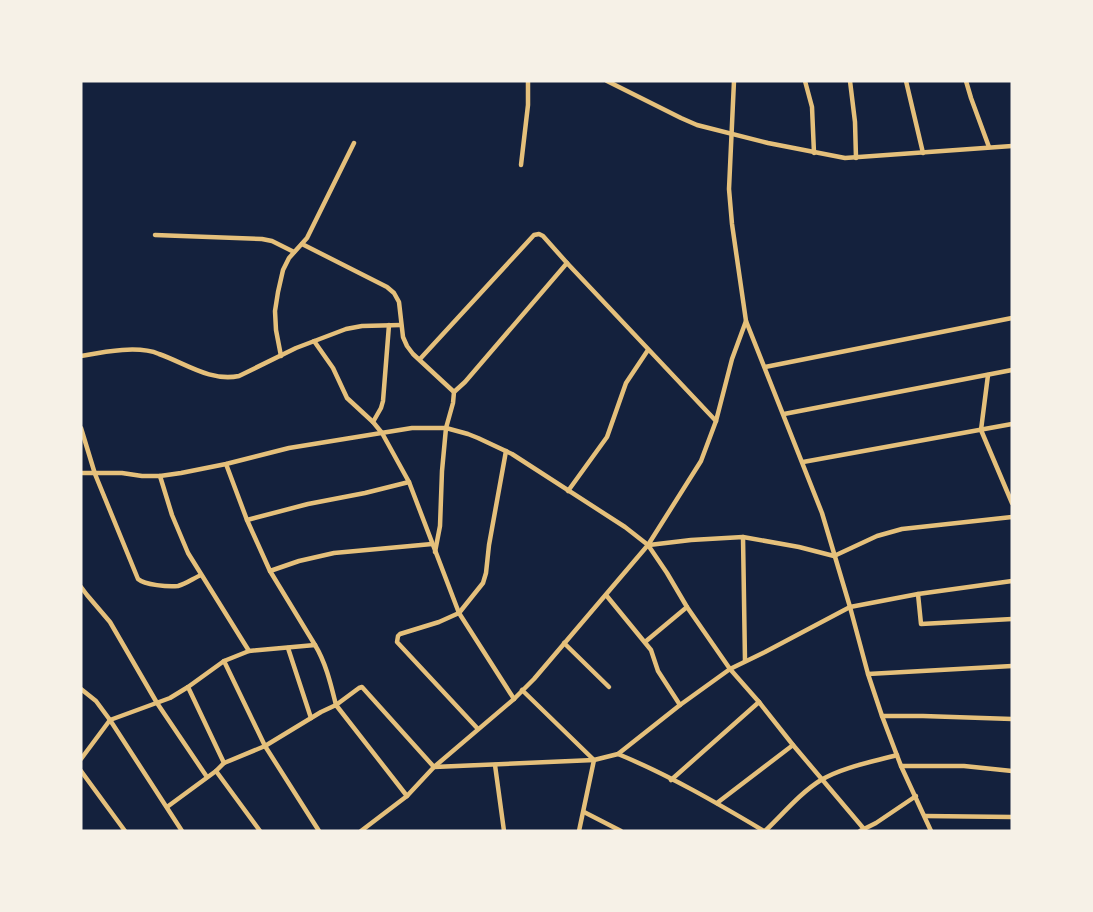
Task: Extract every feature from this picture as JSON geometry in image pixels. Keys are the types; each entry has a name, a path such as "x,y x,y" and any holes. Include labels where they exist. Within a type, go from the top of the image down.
{"street":[{"path":"521,165 528,105 528,81"},
{"path":"607,81 698,125 814,153 845,158 1012,146"},
{"path":"734,81 729,189 746,321 822,513 882,716 931,831"},
{"path":"805,81 812,107 814,153"},
{"path":"850,81 856,158"},
{"path":"906,81 923,153"},
{"path":"966,81 989,147"},
{"path":"281,356 275,311 283,270 289,258 307,238 354,143"},
{"path":"420,359 534,235 539,234 716,421"},
{"path":"155,235 262,239 272,241 294,252"},
{"path":"302,244 387,287 394,293 399,302 403,337 407,346 454,392"},
{"path":"435,552 440,526 446,428 454,392 567,263"},
{"path":"765,367 1012,318"},
{"path":"361,831 407,796 434,767 534,680 648,545 700,461 716,421 732,360 746,321"},
{"path":"372,422 383,401 389,325"},
{"path":"81,356 120,351 147,351 159,353 184,366 231,378 346,329 362,326 401,325"},
{"path":"314,341 333,368 348,398 382,434 409,482 459,612 514,699"},
{"path":"568,491 607,437 626,384 648,350"},
{"path":"784,414 1012,370"},
{"path":"988,375 981,430 1012,502"},
{"path":"803,462 1012,424"},
{"path":"81,428 95,474 138,579 141,582 176,586 201,575"},
{"path":"81,473 160,476 226,464 290,448 412,428 446,428 468,434 506,451 625,527 648,545 730,669 862,830 916,796"},
{"path":"478,729 396,642 400,634 439,622 459,612 483,583 506,451"},
{"path":"226,464 247,520 270,571 320,653 336,705 407,796"},
{"path":"160,476 172,515 188,553 249,651"},
{"path":"247,520 409,482"},
{"path":"648,545 743,537 834,556 877,536 902,529 1012,517"},
{"path":"743,537 745,662"},
{"path":"270,571 334,553 432,544"},
{"path":"166,807 224,763 265,746 336,705 362,687 434,767 594,760 618,754 730,669 850,607 918,594 1012,581"},
{"path":"81,587 110,622 157,703 207,777"},
{"path":"918,594 921,624 1012,619"},
{"path":"81,599 87,595"},
{"path":"606,595 651,650 658,671 680,705"},
{"path":"645,642 687,607"},
{"path":"564,643 609,687"},
{"path":"81,759 110,720 170,698 224,661 249,651 315,645"},
{"path":"288,648 311,718"},
{"path":"224,661 265,746 319,831"},
{"path":"868,674 1012,666"},
{"path":"188,687 224,763"},
{"path":"81,689 96,701 110,720 182,831"},
{"path":"522,690 594,760"},
{"path":"671,780 759,702"},
{"path":"882,716 1012,719"},
{"path":"717,803 793,745"},
{"path":"618,754 717,803 765,831 799,798 822,780 844,770 897,755"},
{"path":"579,831 594,760"},
{"path":"495,765 504,831"},
{"path":"902,766 953,766 1012,771"},
{"path":"81,771 125,831"},
{"path":"216,771 260,831"},
{"path":"584,812 621,831"},
{"path":"925,816 1012,817"}]}
